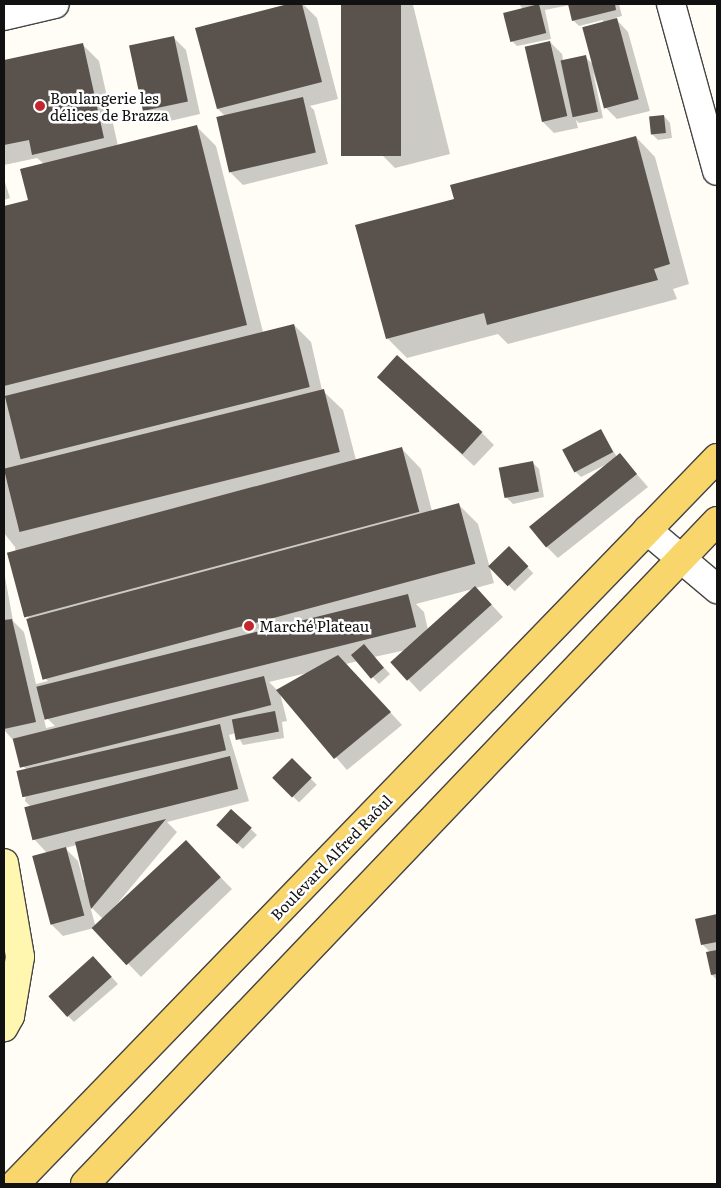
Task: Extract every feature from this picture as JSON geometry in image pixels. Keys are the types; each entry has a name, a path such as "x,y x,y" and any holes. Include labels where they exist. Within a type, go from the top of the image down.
{"main road":[{"name":"Boulevard Alfred Raôul","path":"15,1184 717,458"},
{"path":"85,1184 717,521"},
{"path":"4,1028 10,1016 20,956 5,875"}],"street":[{"path":"4,16 54,4"},
{"path":"671,4 717,171"},
{"path":"648,530 717,589"}],"building":[{"path":"288,4 302,4 322,82 217,109 195,28"},
{"path":"341,4 401,4 401,156 341,156"},
{"path":"539,4 546,33 510,42 503,13"},
{"path":"568,4 615,4 616,10 572,21"},
{"path":"617,18 639,99 604,108 582,27"},
{"path":"174,36 188,102 143,111 129,46"},
{"path":"550,41 567,116 542,122 525,47"},
{"path":"83,43 104,138 32,155 29,140 4,145 4,60"},
{"path":"586,55 598,112 573,117 561,60"},
{"path":"303,97 316,153 229,173 216,117"},
{"path":"664,115 666,133 651,134 649,117"},
{"path":"197,125 247,325 4,386 4,206 28,200 20,169"},
{"path":"636,136 670,264 654,269 658,280 487,325 484,313 386,339 355,225 454,199 450,185"},
{"path":"294,324 310,387 21,459 5,396"},
{"path":"397,355 482,432 462,454 377,377"},
{"path":"324,389 340,452 20,532 4,469"},
{"path":"601,429 613,452 574,473 562,450"},
{"path":"402,447 419,512 24,618 7,553"},
{"path":"620,453 637,474 546,548 529,527"},
{"path":"533,461 539,491 505,498 499,468"},
{"path":"459,503 475,564 43,680 26,619"},
{"path":"509,546 528,566 508,586 488,566"},
{"path":"475,586 492,605 407,681 390,662"},
{"path":"408,594 416,627 45,720 36,687"},
{"path":"12,619 36,722 4,729 4,620"},
{"path":"364,644 384,668 371,679 351,655"},
{"path":"338,655 391,712 334,759 276,690"},
{"path":"264,676 271,705 20,768 13,739"},
{"path":"275,711 279,732 236,740 232,719"},
{"path":"220,724 226,750 22,797 16,771"},
{"path":"230,756 238,789 33,840 24,807"},
{"path":"292,758 312,778 292,798 272,778"},
{"path":"231,809 252,828 237,844 216,825"},
{"path":"166,819 91,909 75,842"},
{"path":"186,840 221,877 126,965 92,928"},
{"path":"66,847 84,916 51,925 32,856"},
{"path":"717,914 717,942 701,945 695,919"},
{"path":"717,950 717,974 711,975 706,952"},
{"path":"93,956 112,977 67,1017 48,996"}],"place":[{"name":"Boulangerie les délices de Brazza","path":"40,106"},
{"name":"Marché Plateau","path":"249,626"}]}
